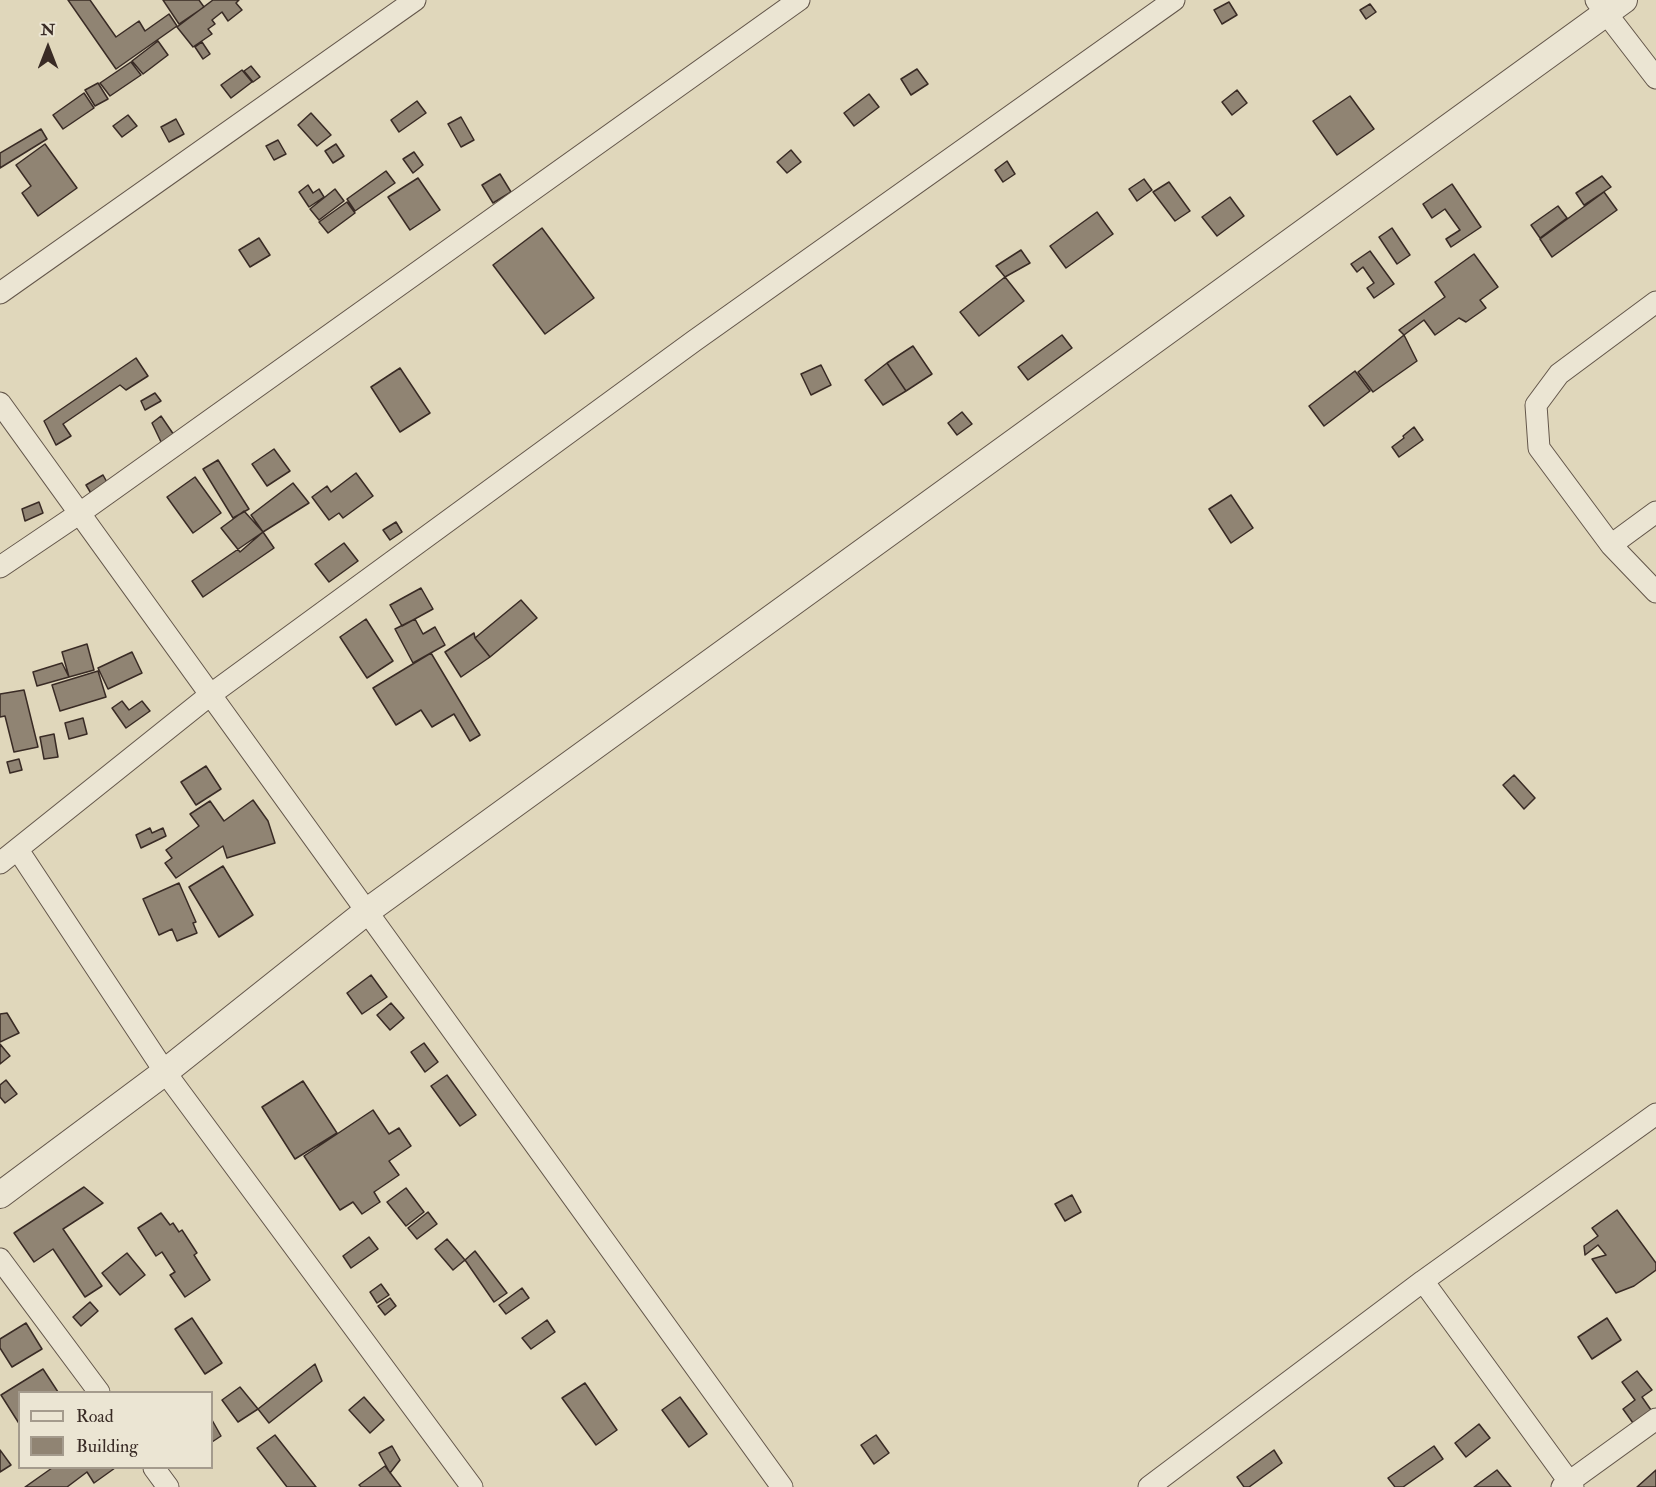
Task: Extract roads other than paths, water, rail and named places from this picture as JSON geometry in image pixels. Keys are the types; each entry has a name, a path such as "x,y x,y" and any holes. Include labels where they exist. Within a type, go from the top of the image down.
{"street":[{"path":"0,293 415,0"},
{"path":"0,567 80,513 799,0"},
{"path":"0,864 210,695 694,341 1174,0"},
{"path":"0,1195 165,1072 366,912 1608,4 1656,78"},
{"path":"1656,302 1559,374 1536,405 1539,448 1611,545 1656,592"},
{"path":"0,402 782,1487"},
{"path":"1611,545 1656,512"},
{"path":"18,850 165,1072 472,1487"},
{"path":"1149,1487 1423,1281 1656,1114"},
{"path":"0,1259 98,1391"},
{"path":"1423,1281 1568,1485 1656,1419"},
{"path":"155,1469 168,1487"}]}
